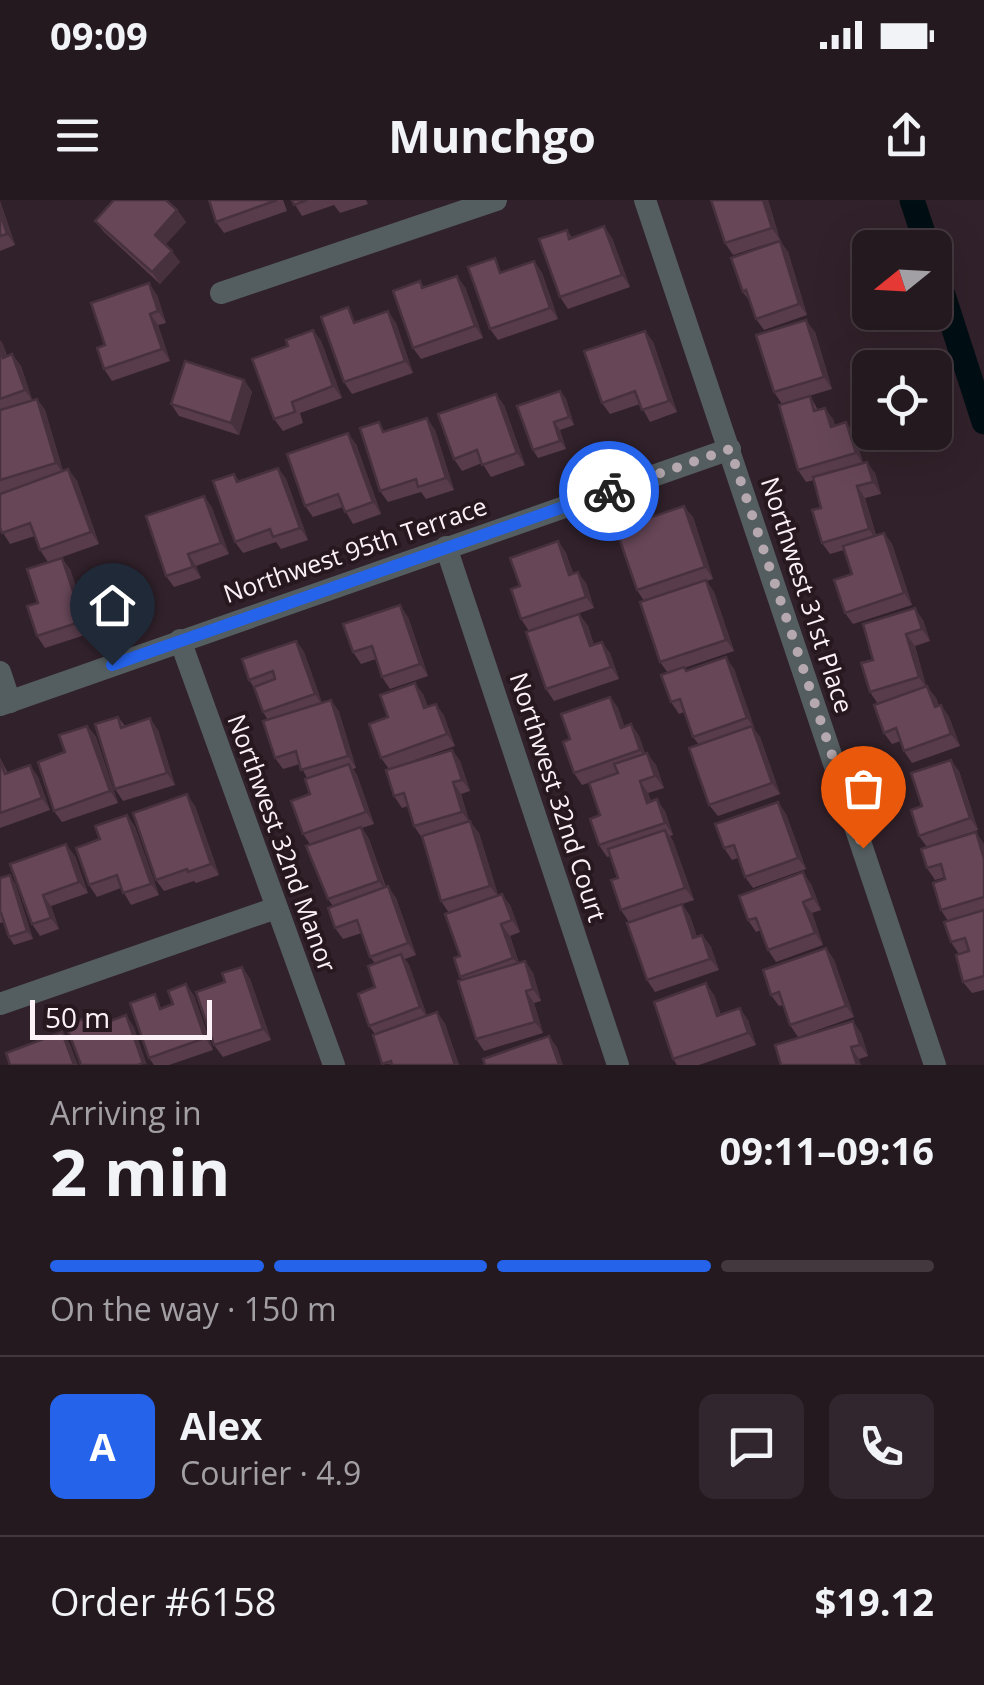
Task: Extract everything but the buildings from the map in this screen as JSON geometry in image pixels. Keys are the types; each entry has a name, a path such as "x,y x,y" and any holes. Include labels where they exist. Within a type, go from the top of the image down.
{"street":[{"path":"221,293 496,200"},
{"name":"Northwest 31st Place","path":"645,200 935,1065"},
{"name":"Northwest 95th Terrace","path":"5,704 730,449"},
{"name":"Northwest 32nd Court","path":"446,547 618,1065"},
{"name":"Northwest 32nd Manor","path":"180,640 334,1065"},
{"path":"0,672 5,704"},
{"path":"0,1004 276,908"}],"waterway":[{"path":"912,200 922,230"},
{"path":"952,323 984,422"}],"way so far":[{"path":"609,491 730,449 863,848"}],"route":[{"path":"112,665 609,491"}]}
